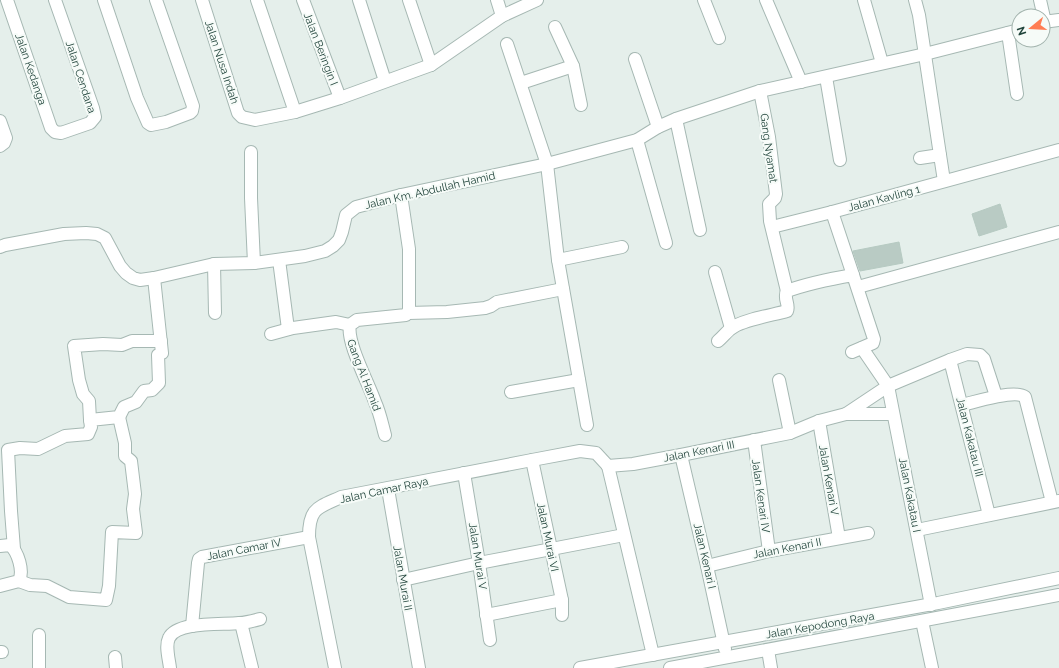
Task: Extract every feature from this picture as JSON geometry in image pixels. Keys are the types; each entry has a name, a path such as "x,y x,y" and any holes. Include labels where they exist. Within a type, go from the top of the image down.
{"street":[{"name":"Jalan Kedanga","path":"7,0 51,128 54,132 61,133"},
{"name":"Jalan Cendana","path":"55,0 95,117 90,123 61,133"},
{"path":"104,0 138,98 148,123 151,125 166,122 192,111 192,106 156,0"},
{"name":"Jalan Nusa Indah","path":"202,0 238,113 242,117 255,120 295,112"},
{"path":"257,0 295,112 340,98 431,65 502,16 537,0"},
{"name":"Jalan Beringin I","path":"303,0 340,98"},
{"path":"359,0 385,81"},
{"path":"409,0 431,65"},
{"path":"497,0 502,16"},
{"path":"704,0 719,38"},
{"path":"766,0 802,82"},
{"path":"864,0 882,63"},
{"path":"915,0 919,15 944,181"},
{"path":"555,27 573,66 581,105"},
{"name":"Jalan Km. Abdullah Hamid","path":"0,247 5,244 49,236 86,232 97,234 105,238 120,266 126,273 140,280 214,264 254,263 305,256 326,251 333,246 338,240 346,216 356,207 401,195 547,164 637,140 658,127 676,119 760,91 925,54 1011,32"},
{"path":"506,44 521,83 547,164 558,260 587,425"},
{"path":"1014,48 1018,94"},
{"path":"635,59 658,127"},
{"path":"521,83 573,66"},
{"path":"826,77 840,160"},
{"name":"Gang Nyamat","path":"760,91 769,137 776,194 775,198 769,204 772,227"},
{"path":"676,119 700,230"},
{"path":"0,121 6,138 4,143 0,146"},
{"path":"637,140 666,243"},
{"name":"Jalan Kavling 1","path":"772,227 1059,150"},
{"path":"251,152 251,198 254,263"},
{"path":"920,158 940,155"},
{"path":"401,195 409,249 410,308 408,313"},
{"path":"832,212 874,335 874,339 862,348 888,386"},
{"path":"718,341 727,334 731,328 740,324 787,311 788,307 785,295 787,291 772,227"},
{"path":"858,287 1059,232"},
{"path":"558,260 622,247"},
{"path":"279,260 288,329"},
{"path":"214,264 215,313"},
{"path":"714,272 731,328"},
{"path":"787,291 823,280 853,275"},
{"path":"0,586 19,581 30,585 48,586 69,597 106,600 109,586 112,532 136,533 133,509 135,494 132,460 125,456 125,443 119,417 124,407 136,402 144,391 152,390 160,383 158,356 162,353 154,278"},
{"name":"Gang Al Hamid","path":"385,435 376,404 352,344 349,334 350,325 357,320 408,313 448,312 485,308 492,306 497,302 563,289"},
{"path":"270,334 288,329 336,322 350,325"},
{"path":"19,581 21,577 18,560 14,549 8,450 20,448 38,449 65,436 88,434 91,427 89,401 83,394 79,380 74,346 122,344 132,341 161,341"},
{"name":"Jalan Kenari III","path":"846,414 888,386 967,354 980,354 984,359 996,396"},
{"name":"Jalan Kakatau III","path":"950,360 989,515"},
{"path":"511,392 579,380"},
{"path":"778,380 790,433"},
{"name":"Jalan Kakatau I","path":"888,386 917,530 934,604 941,617"},
{"path":"917,530 1056,501 1025,397 1019,394 996,396 962,405"},
{"name":"Jalan Kenari III","path":"608,466 633,464 790,433 819,421 846,414 893,414"},
{"path":"90,420 119,417"},
{"name":"Jalan Kenari V","path":"819,421 839,538"},
{"name":"Jalan Kenari IV","path":"754,440 769,551"},
{"name":"Jalan Camar Raya","path":"335,668 309,537 309,522 314,511 341,497 580,451 596,453 608,466"},
{"name":"Jalan Kenari I","path":"681,455 727,658"},
{"name":"Jalan Murai VI","path":"532,460 562,600 562,614"},
{"path":"608,466 653,655"},
{"name":"Jalan Murai V","path":"464,473 490,640"},
{"name":"Jalan Murai II","path":"388,489 419,668"},
{"name":"Jalan Kenari II","path":"707,566 769,551 868,533"},
{"path":"403,580 479,563 624,535"},
{"name":"Jalan Camar IV","path":"192,626 199,559 202,557 309,537"},
{"path":"0,546 10,545 14,549"},
{"name":"Jalan Kepodong Raya","path":"580,668 934,604 1059,578"},
{"name":"Jalan Kepodong Raya","path":"670,668 691,666 1059,595"},
{"path":"486,615 562,600"},
{"path":"910,608 917,622 932,668"},
{"path":"170,668 167,646 168,639 170,635 177,630 192,626 241,623 260,619"},
{"path":"241,623 252,668"},
{"path":"39,635 39,668"},
{"path":"768,650 771,668"}],"building":[{"path":"1000,204 1007,227 979,236 972,214"},
{"path":"899,242 903,263 860,271 853,251"}]}
